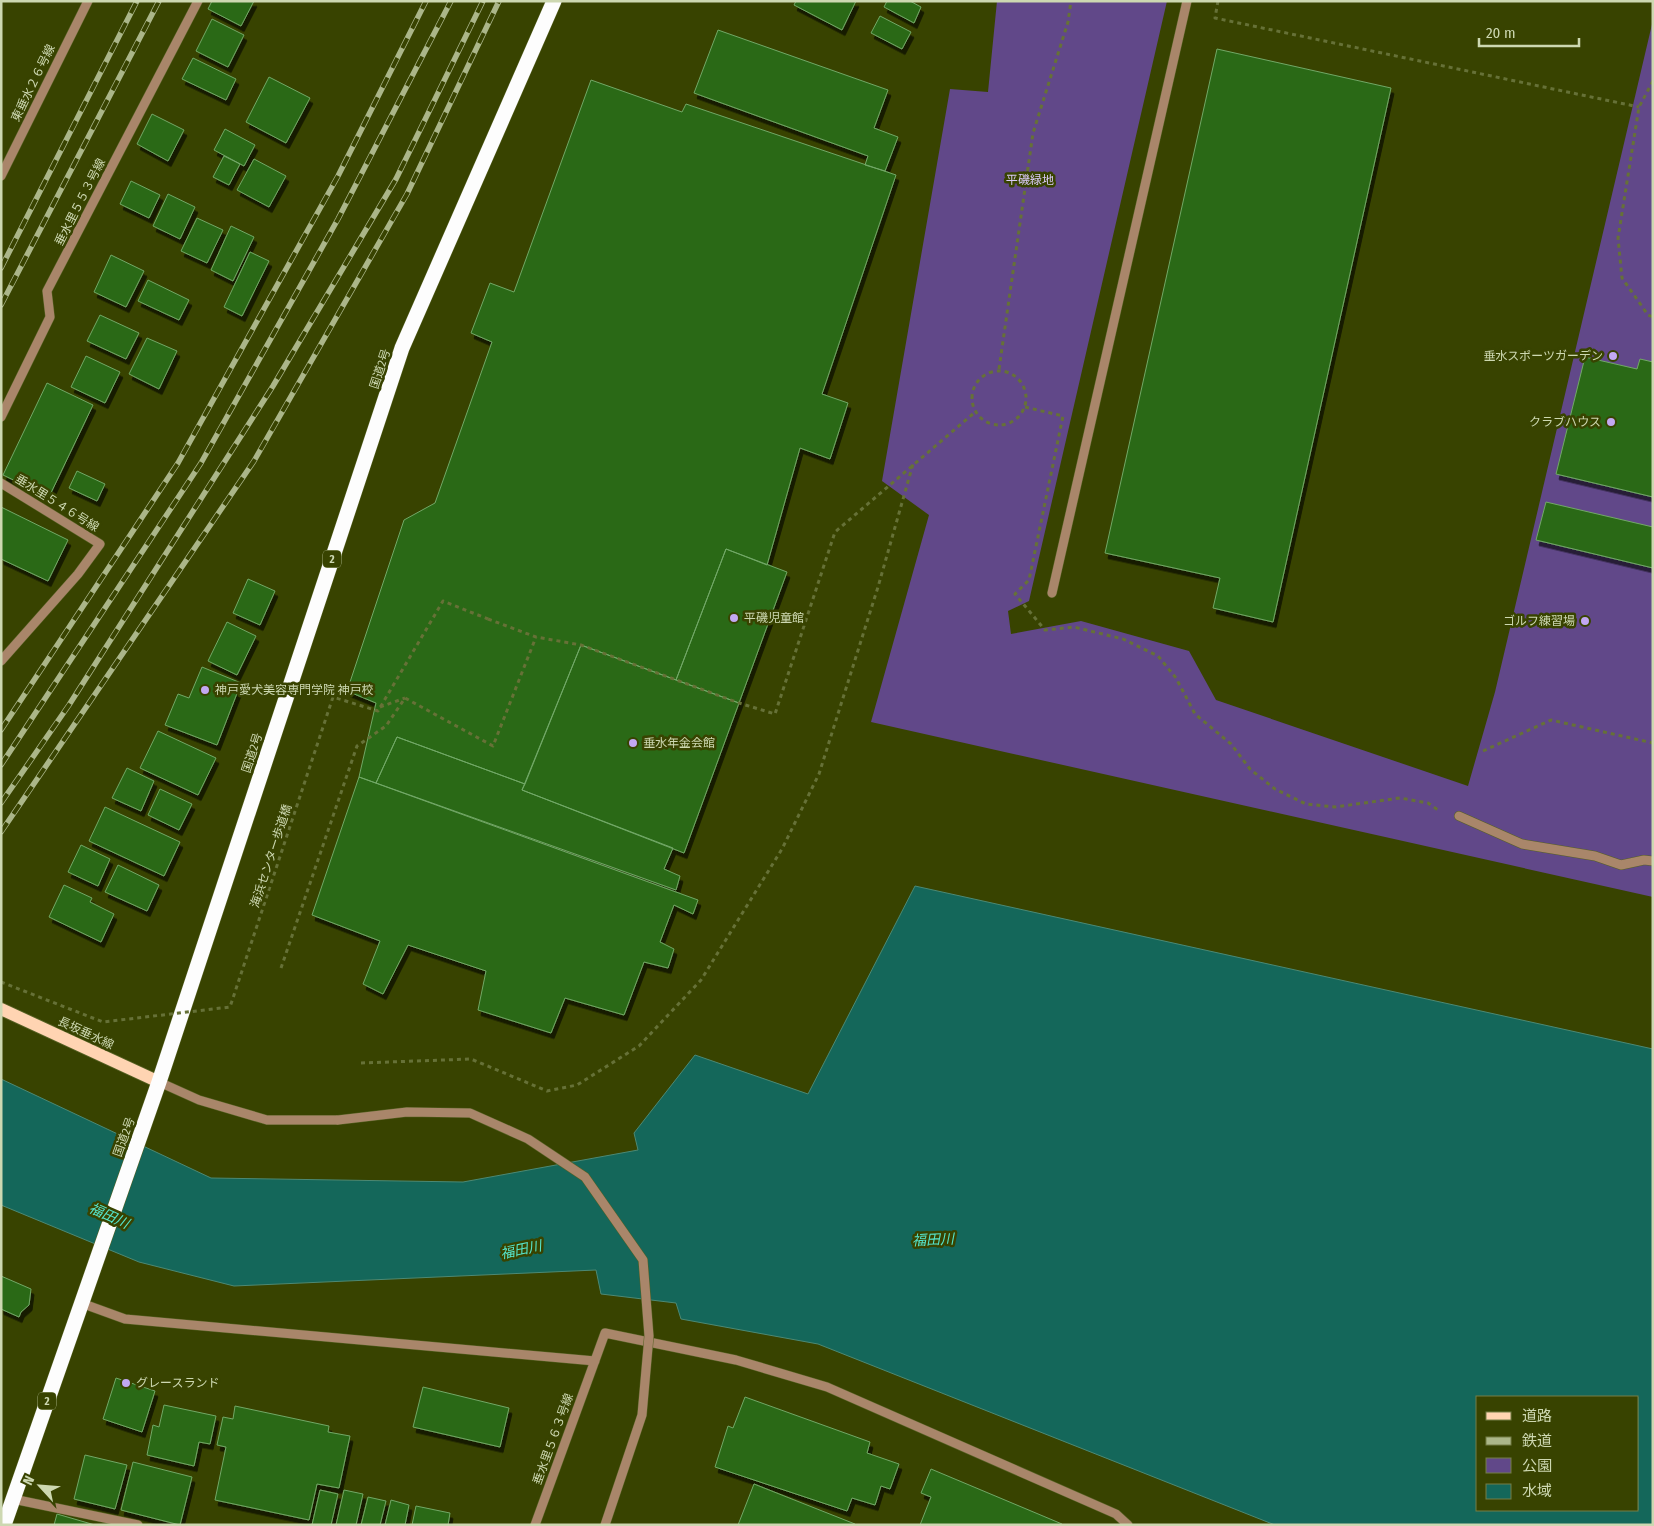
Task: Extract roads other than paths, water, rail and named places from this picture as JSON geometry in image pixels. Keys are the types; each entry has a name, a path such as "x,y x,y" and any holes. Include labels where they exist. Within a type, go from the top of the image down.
{"highway":[{"name":"国道2号","path":"4,1525 80,1303 159,1082 402,348 554,1"}],"main road":[{"name":"長坂垂水線","path":"1,1009 159,1082"}],"street":[{"name":"東垂水２６号線","path":"1,176 88,1"},
{"name":"垂水里５５３号線","path":"1,417 50,317 47,292 198,1"},
{"path":"1052,592 1187,1"},
{"name":"垂水里５４６号線","path":"1,483 100,544 78,574 1,661"},
{"path":"1459,816 1522,844 1595,856 1620,865 1644,860 1653,861"},
{"path":"159,1082 199,1100 267,1120 338,1120 407,1112 470,1113 528,1139 585,1177 642,1260 649,1336 642,1415 605,1525"},
{"path":"80,1303 125,1319 595,1361"},
{"name":"垂水里５６３号線","path":"534,1525 605,1333 736,1360 827,1387 1116,1514 1128,1525"},
{"path":"13,1499 138,1525"}],"water":[{"name":"福田川","path":"915,886 1653,1049 1653,1525 1275,1525 818,1344 681,1319 676,1303 601,1294 596,1270 234,1286 139,1262 1,1205 1,1079 211,1178 463,1182 638,1150 634,1133 695,1055 808,1094"}],"railway":[{"path":"1,268 137,1"},
{"path":"1,305 159,1"},
{"path":"1,730 178,463 338,176 426,1"},
{"path":"1,765 201,463 338,219 451,1"},
{"path":"1,803 69,705 273,386 396,179 483,1"},
{"path":"1,832 254,461 407,194 499,1"}],"place":[{"name":"垂水スポーツガーデン","path":"1613,356"},
{"name":"クラブハウス","path":"1611,422"},
{"name":"平磯児童館","path":"734,618"},
{"name":"ゴルフ練習場","path":"1585,621"},
{"name":"神戸愛犬美容専門学院 神戸校","path":"205,690"},
{"name":"垂水年金会館","path":"633,743"},
{"name":"グレースランド","path":"126,1383"}],"park label":[{"name":"平磯緑地","path":"1030,180"}]}
